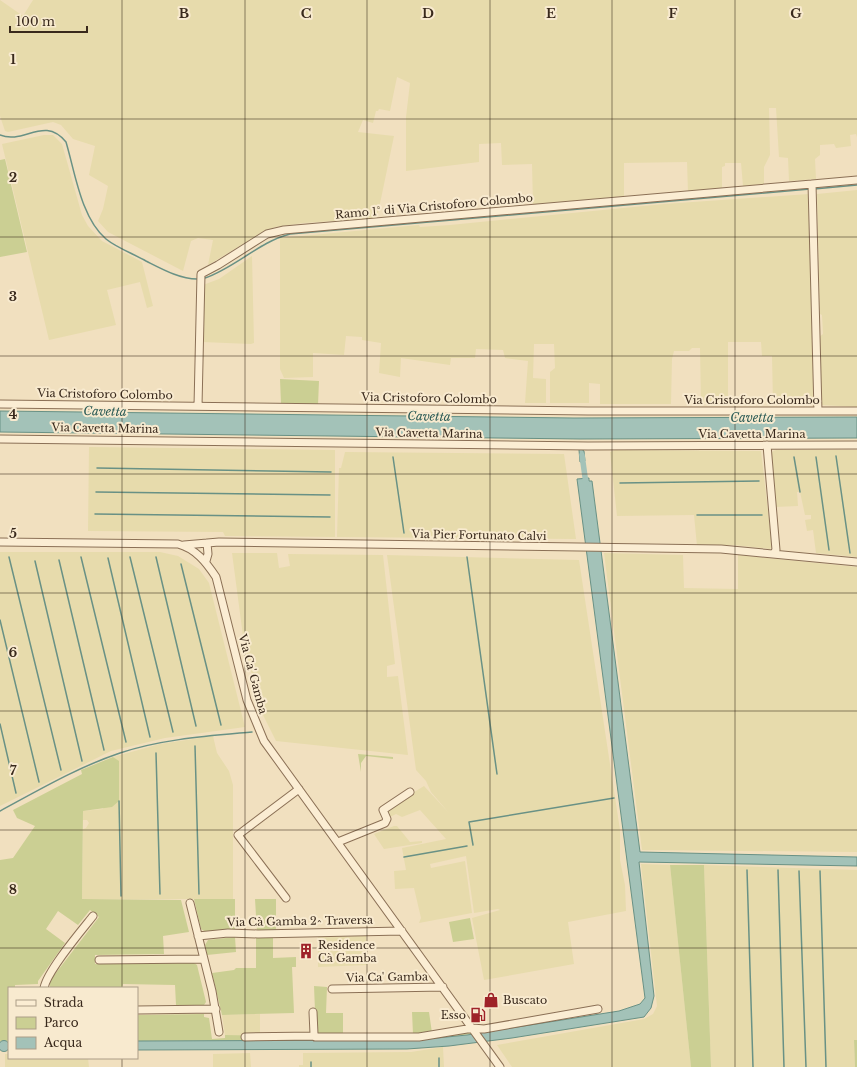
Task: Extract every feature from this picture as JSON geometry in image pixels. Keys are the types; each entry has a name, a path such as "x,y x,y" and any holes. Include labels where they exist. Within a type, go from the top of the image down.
{"street":[{"path":"818,411 812,188 857,180"},
{"name":"Ramo 1° di Via Cristoforo Colombo","path":"198,406 202,274 267,234 284,230 812,188"},
{"name":"Via Cristoforo Colombo","path":"0,404 580,411 857,411"},
{"name":"Via Cavetta Marina","path":"0,439 588,446 857,445"},
{"path":"767,445 776,550 774,553"},
{"path":"0,542 171,543 184,545"},
{"path":"206,561 208,554 207,543"},
{"name":"Via Pier Fortunato Calvi","path":"184,545 207,543 721,549 857,562"},
{"name":"Via Ca' Gamba","path":"184,545 206,561 216,577 253,720 269,749 443,986 500,1067"},
{"path":"286,898 238,835 299,789"},
{"path":"338,842 385,823 387,819 383,810 410,792"},
{"path":"190,903 216,1009 218,1032"},
{"path":"44,987 44,983 52,971 93,916"},
{"name":"Via Cà Gamba 2^ Traversa","path":"198,936 228,933 258,934 402,931"},
{"path":"99,960 204,959"},
{"name":"Via Ca' Gamba","path":"332,989 443,986"},
{"path":"138,1010 216,1009"},
{"path":"245,1037 419,1037 474,1031 484,1028 598,1009"},
{"path":"313,1012 315,1036"}],"shaded area":[{"path":"0,0 23,16 33,0 857,0 857,137 856,134 850,135 851,146 836,148 834,144 820,145 820,155 815,159 816,179 789,181 788,158 779,157 776,108 769,108 770,155 764,167 764,184 743,186 741,163 725,163 725,166 722,167 722,188 688,192 687,162 624,163 624,196 533,205 532,164 502,165 501,143 479,144 479,162 406,171 406,117 410,83 397,77 390,111 379,109 376,111 373,123 363,120 358,132 394,136 377,218 303,223 275,227 265,231 208,265 213,240 198,238 191,241 183,271 108,232 98,221 103,209 108,186 89,175 95,146 73,139 61,125 53,122 8,132 5,131 0,116"},
{"path":"44,135 53,135 62,144 82,215 88,226 102,241 142,262 153,306 147,308 140,282 107,290 116,325 49,340 2,144"},
{"path":"857,190 857,407 822,405 819,337 823,334 822,315 820,314 817,194"},
{"path":"809,194 814,402 773,403 772,356 762,356 761,342 728,342 728,404 701,403 700,348 692,348 689,351 674,351 672,359 671,404 600,404 600,384 589,383 589,403 550,403 550,372 555,368 554,344 534,344 533,378 546,379 546,403 525,403 528,361 505,358 503,350 476,349 475,358 451,358 450,365 401,358 400,377 379,373 381,343 362,340 362,337 346,336 344,355 313,353 313,377 284,378 280,369 280,238 419,225 420,227 450,225 664,204"},
{"path":"252,256 254,343 202,342 203,285 219,279"},
{"path":"89,447 335,450 335,537 225,536 223,532 88,531"},
{"path":"615,450 761,451 772,546 770,549 734,545 697,546 694,515 617,516 610,452"},
{"path":"857,450 857,557 816,553 813,530 807,531 805,520 811,519 811,515 805,515 800,492 797,492 798,506 775,507 770,456 773,451"},
{"path":"345,452 564,454 576,539 337,537 339,468 341,468"},
{"path":"0,552 160,552 178,556 199,569 209,583 245,727 165,738 111,751 0,806"},
{"path":"232,553 277,553 279,568 290,566 288,554 383,555 395,664 387,666 387,677 398,676 408,755 276,741 262,713 249,663 243,636"},
{"path":"604,553 683,555 684,588 738,589 738,555 857,567 857,852 642,850"},
{"path":"387,555 579,560 620,830 620,860 625,885 626,911 568,922 574,964 484,980 472,918 500,910 498,909 474,913 466,856 430,864 431,868 465,861 472,913 419,923 421,918 414,888 395,889 394,871 406,870 402,848 446,839 420,810 402,817 396,814 390,817 386,811 387,809 424,786 449,813 431,792 426,781 416,770"},
{"path":"213,736 217,753 229,771 233,785 233,899 82,899 83,829 86,828 89,823 87,820 83,820 83,811 103,809 119,762 113,757 160,744"},
{"path":"397,826 410,842 422,841 422,843 384,849 374,834"},
{"path":"641,864 670,865 691,1067 512,1067 497,1045 644,1019 653,1014 657,1006"},
{"path":"704,865 857,870 857,1040 854,1040 855,1067 711,1067"},
{"path":"366,936 367,965 318,967 318,937"},
{"path":"260,1014 260,1036 225,1035 222,1015"},
{"path":"443,1047 444,1067 299,1067 299,1065 303,1065 303,1053 411,1052"},
{"path":"250,1053 251,1067 213,1067 213,1054"},
{"path":"5,1054 8,1054 8,1059 88,1059 89,1067 5,1067"}],"green space":[{"path":"5,159 27,252 0,257 0,160"},
{"path":"280,379 319,381 318,405 281,404"},
{"path":"358,754 393,757 393,759 366,756 361,763 361,772"},
{"path":"113,757 119,761 119,801 112,807 83,811 82,899 181,900 189,932 163,936 164,954 95,955 95,964 194,963 197,965 206,1002 204,1005 176,1005 175,985 123,984 122,987 50,987 52,978 99,917 90,910 78,925 58,911 46,929 65,943 38,981 38,984 15,985 15,987 8,987 8,1041 0,1041 0,860 13,858 35,826 17,818 13,810 82,774 81,770"},
{"path":"670,865 704,865 711,1067 691,1067"},
{"path":"194,899 235,899 235,929 206,932 201,929"},
{"path":"255,899 276,899 276,931 257,932"},
{"path":"470,918 474,939 453,942 449,922"},
{"path":"235,937 236,952 207,955 205,945 208,940"},
{"path":"256,937 273,937 273,958 296,957 296,967 292,967 294,1013 222,1015 212,973 234,970 236,968 256,968"},
{"path":"314,986 327,987 326,1013 343,1013 343,1034 316,1035"},
{"path":"412,1012 429,1012 432,1033 413,1034"},
{"path":"204,1014 204,1017 209,1018 212,1039 225,1038 225,1035 417,1038 470,1031 472,1034 417,1040 138,1041 138,1015"},
{"path":"854,1040 857,1040 857,1067 855,1067"}],"water":[{"name":"Cavetta","path":"0,411 574,418 857,417 857,438 580,439 0,432"},
{"path":"580,448 584,451 585,461 580,462 579,450"},
{"path":"589,478 589,481 592,481 640,852 857,857 857,866 639,862 654,996 651,1008 644,1017 512,1038 449,1046 407,1049 138,1050 138,1041 417,1040 467,1035 619,1011 640,1004 645,998 577,479"},
{"path":"0,1042 8,1042 8,1050 0,1050"}],"waterway":[{"path":"0,135 17,137 42,131 50,131 58,134 66,142 80,194 90,219 97,230 106,239 120,248 165,270 191,279 197,279"},
{"path":"814,189 857,185"},
{"path":"205,278 227,268 268,243 290,234 810,189"},
{"path":"582,455 586,484"},
{"path":"836,456 850,553"},
{"path":"393,457 404,533"},
{"path":"794,457 800,492"},
{"path":"816,457 829,550"},
{"path":"97,468 331,472"},
{"path":"620,483 759,481"},
{"path":"96,492 330,495"},
{"path":"95,514 330,517"},
{"path":"697,515 762,515"},
{"path":"9,557 61,770"},
{"path":"81,557 126,742"},
{"path":"130,557 173,732"},
{"path":"156,557 196,726"},
{"path":"467,557 497,774"},
{"path":"108,558 150,737"},
{"path":"59,560 104,750"},
{"path":"35,561 82,761"},
{"path":"181,564 221,725"},
{"path":"0,620 39,782"},
{"path":"0,724 16,793"},
{"path":"0,811 74,772 120,753 169,741 252,732"},
{"path":"195,746 199,894"},
{"path":"156,753 160,894"},
{"path":"473,845 469,822 614,798"},
{"path":"119,801 121,896"},
{"path":"404,857 467,846"},
{"path":"747,870 753,1067"},
{"path":"778,870 784,1067"},
{"path":"799,871 806,1067"},
{"path":"820,871 826,1067"},
{"path":"439,1058 439,1067"},
{"path":"311,1062 311,1067"}],"place":[{"name":"Residence Cà Gamba","path":"306,951"},
{"name":"Buscato","path":"491,1000"},
{"name":"Esso","path":"478,1015"}]}
